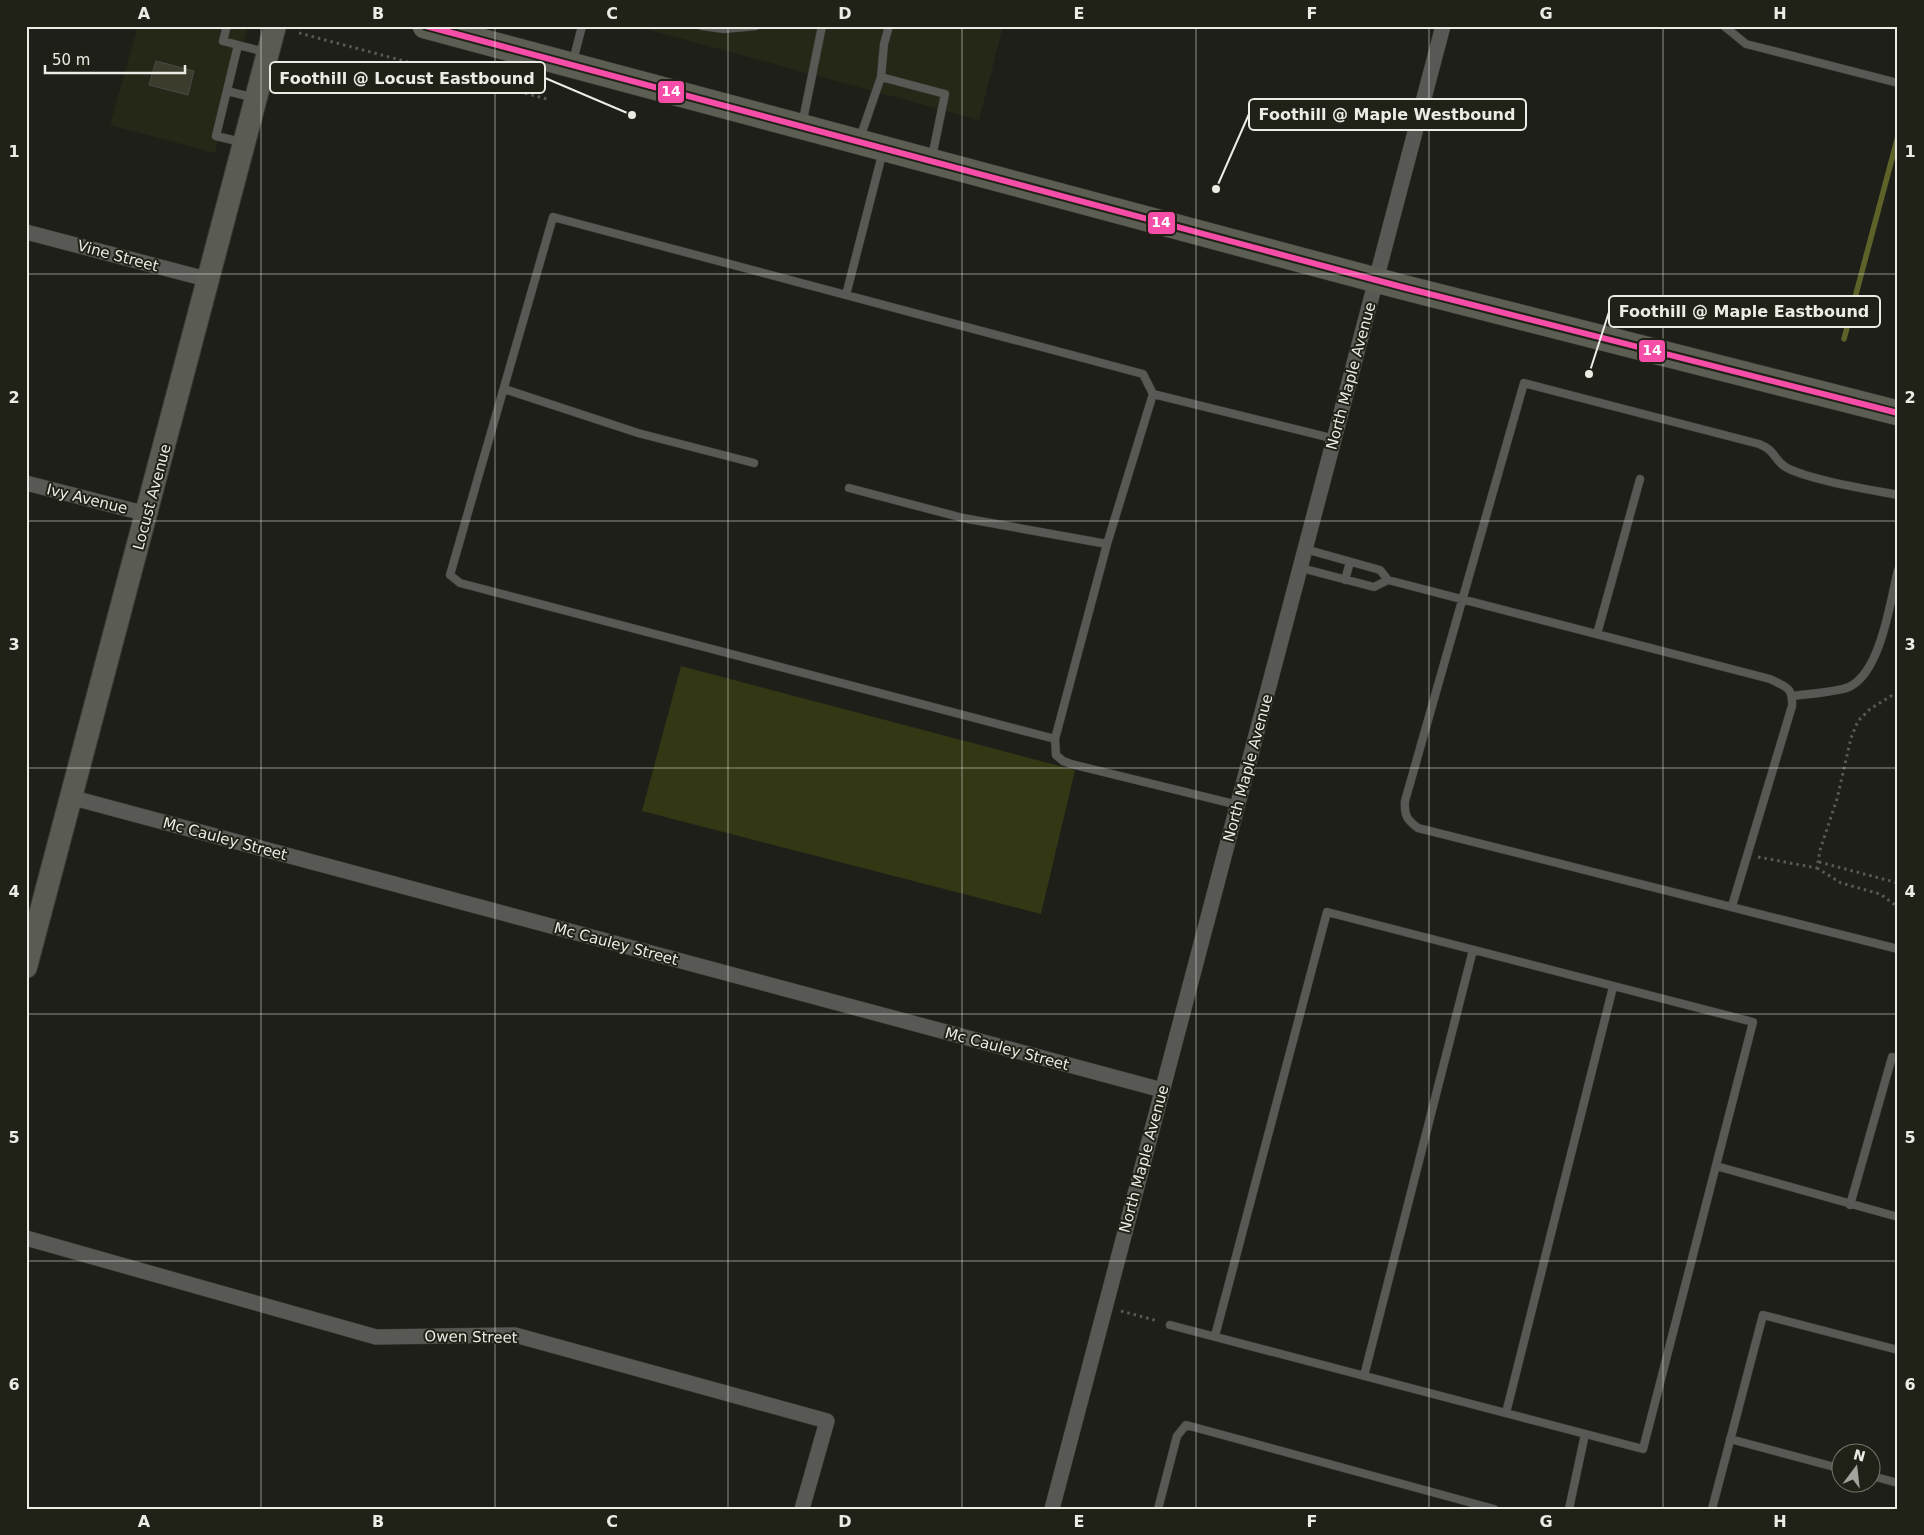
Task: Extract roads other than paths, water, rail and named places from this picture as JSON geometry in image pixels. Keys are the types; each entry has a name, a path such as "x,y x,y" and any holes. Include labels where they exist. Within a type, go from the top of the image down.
{"main road":[{"path":"425,26 1377,280 1898,414"}],"street":[{"name":"Locust Avenue","path":"26,968 30,933 70,797 147,514 276,26"},
{"name":"North Maple Avenue","path":"1052,1509 1443,26"},
{"name":"Vine Street","path":"26,232 210,280"},
{"name":"Ivy Avenue","path":"26,483 147,514"},
{"name":"Mc Cauley Street","path":"70,797 1162,1090"},
{"name":"Owen Street","path":"26,1238 376,1337 515,1335 827,1421 802,1509"}],"lane":[{"path":"227,26 223,41 269,53"},
{"path":"572,66 582,26"},
{"path":"702,26 724,28 756,26"},
{"path":"802,127 822,26"},
{"path":"858,142 881,77 884,44 889,26"},
{"path":"1724,26 1746,44 1898,83"},
{"path":"238,45 216,136 245,144"},
{"path":"881,77 945,94 931,161"},
{"path":"227,91 257,99"},
{"path":"846,295 884,149"},
{"path":"1055,739 460,583 450,575 553,218 1143,374 1153,394 1107,544 1055,739 1056,754 1063,761 1238,805"},
{"path":"1898,495 1801,474 1784,466 1769,448 1758,444 1524,382 1405,801 1404,812 1408,821 1418,828 1898,949"},
{"path":"504,389 638,433 754,463"},
{"path":"1153,394 1334,438"},
{"path":"1597,634 1640,479"},
{"path":"849,488 963,518 1107,544"},
{"path":"1305,549 1380,570 1388,580 1770,679 1790,690 1792,706 1732,906"},
{"path":"1345,580 1350,562"},
{"path":"1301,568 1374,587 1388,580"},
{"path":"1792,696 1849,687 1867,672 1876,655 1898,570"},
{"path":"1170,1324 1364,1376 1643,1449 1753,1022 1327,912 1215,1336"},
{"path":"1364,1376 1473,950"},
{"path":"1506,1413 1613,986"},
{"path":"1850,1205 1892,1057 1898,1058"},
{"path":"1716,1166 1898,1217"},
{"path":"1712,1509 1763,1315 1898,1350"},
{"path":"1158,1509 1177,1436 1186,1425 1494,1509"},
{"path":"1568,1509 1585,1434"},
{"path":"1730,1439 1832,1465"},
{"path":"1882,1479 1898,1483"}],"waterway":[{"path":"1844,339 1898,136"}],"place":[{"name":"Foothill @ Locust Eastbound","path":"632,115"},
{"name":"Foothill @ Maple Westbound","path":"1216,189"},
{"name":"Foothill @ Maple Eastbound","path":"1589,374"}]}
